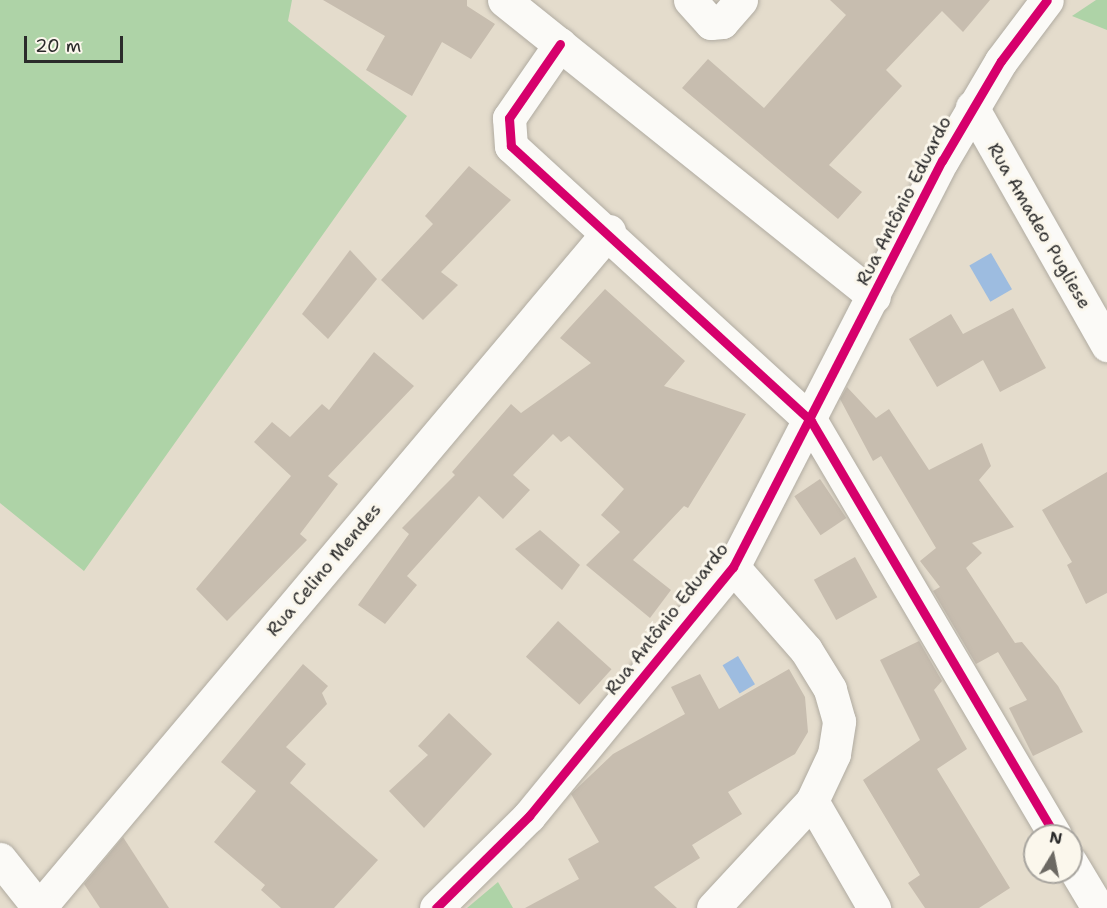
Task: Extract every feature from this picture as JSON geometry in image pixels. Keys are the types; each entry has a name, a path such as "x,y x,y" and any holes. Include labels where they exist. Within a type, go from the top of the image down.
{"street":[{"path":"504,0 874,296"},
{"path":"690,0 711,23 722,22 741,0"},
{"name":"Rua Antônio Eduardo","path":"436,908 529,816 733,567 811,422 972,107 1047,0"},
{"path":"560,44 509,118 507,131 511,146 609,231 811,422 1048,824"},
{"name":"Rua Amadeo Pugliese","path":"972,107 1107,345"},
{"name":"Rua Celino Mendes","path":"39,908 609,231"},
{"path":"713,908 812,801 834,754 837,732 830,689 806,650 733,567"},
{"path":"812,801 874,908"},
{"path":"0,859 39,908"},
{"path":"1083,883 1098,908"}],"green space":[{"path":"0,0 292,0 288,21 407,116 84,571 0,503"},
{"path":"1096,0 1107,0 1107,30 1072,16"},
{"path":"498,882 513,908 467,908"}],"water":[{"path":"991,253 1012,289 990,302 969,266"},
{"path":"738,656 755,684 740,694 723,665"}],"building":[{"path":"323,0 467,0 467,6 495,24 471,59 442,42 412,96 366,70 385,36"},
{"path":"830,0 990,0 963,32 942,11 886,70 902,86 829,165 862,192 838,219 682,88 708,59 764,108 846,15"},
{"path":"469,166 511,200 441,272 458,285 423,320 381,280 433,224 425,216"},
{"path":"350,250 377,279 328,339 302,314"},
{"path":"605,289 685,361 664,386 746,414 688,508 684,506 633,560 671,590 650,618 586,565 620,532 601,515 624,489 569,436 561,442 553,434 513,475 530,490 503,519 479,496 407,576 417,585 385,624 358,605 409,534 402,528 455,475 452,472 511,404 521,413 591,363 560,338"},
{"path":"1013,308 1046,368 1000,392 983,360 937,387 909,339 951,314 963,334"},
{"path":"374,352 414,386 328,476 338,484 300,534 307,540 227,621 196,589 291,476 254,442 272,422 290,437 322,404 329,410"},
{"path":"847,387 876,418 889,409 929,470 982,443 991,466 979,480 1014,527 972,543 982,553 966,568 1015,643 1022,642 1058,686 1083,732 1033,756 1009,708 1027,700 998,652 976,664 933,591 940,587 920,561 936,548 881,456 873,461 840,399"},
{"path":"1107,472 1107,593 1086,604 1067,565 1072,562 1042,510"},
{"path":"820,479 846,518 821,535 794,496"},
{"path":"540,530 580,565 562,590 515,549"},
{"path":"855,557 877,597 836,620 814,580"},
{"path":"558,621 612,669 579,705 526,657"},
{"path":"919,641 942,681 934,690 967,749 937,769 1010,888 979,908 925,908 908,883 920,875 863,780 920,740 880,660"},
{"path":"303,664 328,686 322,693 327,704 286,747 306,764 290,783 378,860 334,908 281,908 261,890 265,885 214,842 256,791 221,762"},
{"path":"789,669 805,697 808,732 795,754 728,792 742,814 692,845 700,858 654,887 677,908 525,908 579,879 568,859 599,842 571,794 613,754 685,714 671,687 700,674 719,709"},
{"path":"449,713 492,754 424,828 389,791 428,755 418,746"},
{"path":"123,837 169,908 100,908 84,884"}],"cycle path":[{"path":"436,908 529,816 733,567 942,161 1001,61 1047,0"},
{"path":"560,44 509,118 511,146 811,421 1048,824"}]}
